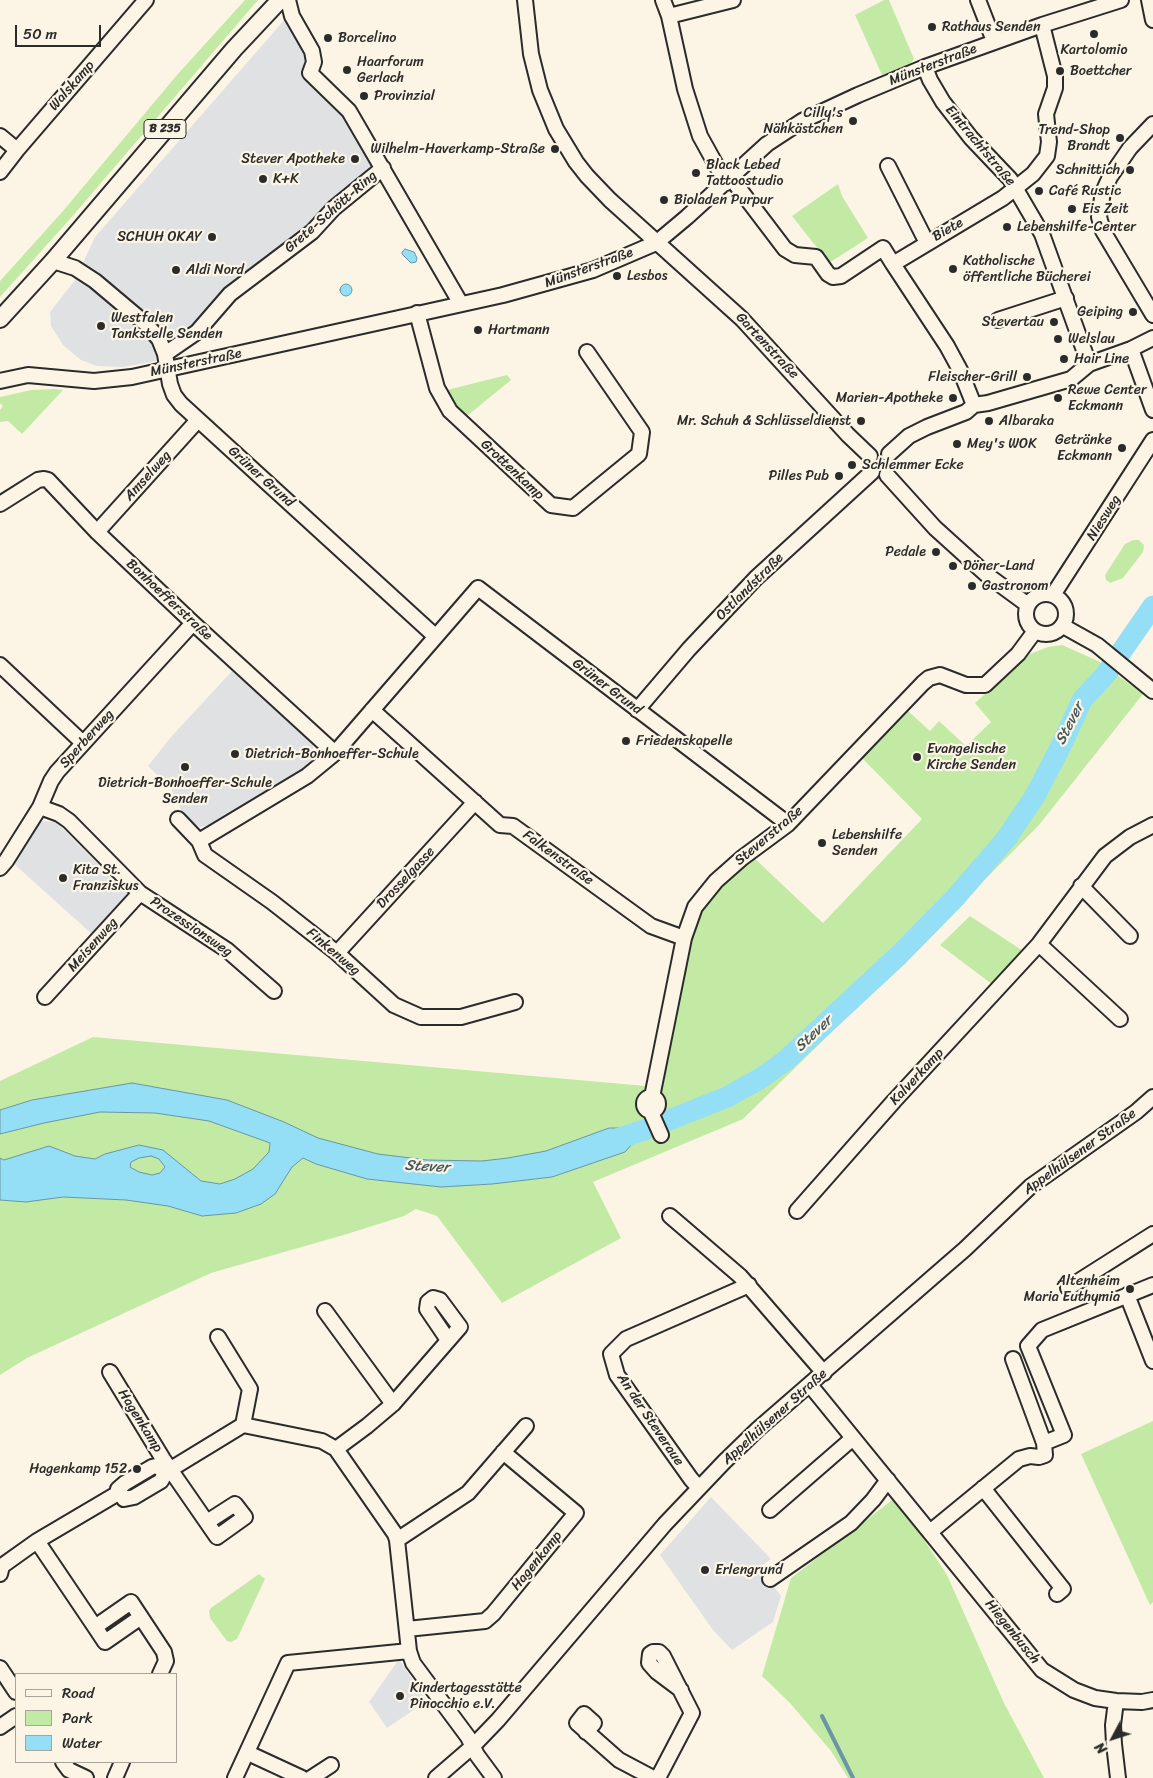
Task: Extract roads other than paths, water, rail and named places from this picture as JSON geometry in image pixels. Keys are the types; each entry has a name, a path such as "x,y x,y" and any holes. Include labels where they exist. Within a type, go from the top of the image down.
{"main road":[{"name":"B 235","path":"0,319 53,261 240,43 280,0"}],"street":[{"name":"Walskamp","path":"0,172 146,0"},
{"name":"Grete-Schött-Ring","path":"288,0 292,16 312,51 314,62 310,74 349,111 461,304"},
{"path":"525,0 531,54 540,90 564,143 587,176 656,243"},
{"path":"663,0 669,16 686,88 700,136 728,180 785,249 794,255 816,257 828,274 834,277 841,276 883,248 947,346 960,370 974,405"},
{"path":"669,16 733,0"},
{"path":"978,0 994,41"},
{"name":"Münsterstraße","path":"0,381 28,375 94,381 132,377 417,313 503,296 585,272 656,243 767,144 800,122 925,67 994,41 1121,0"},
{"path":"1149,0 1153,20"},
{"name":"Biete","path":"888,166 927,243 1003,198 1033,174 1047,156 1049,142 1046,114 1055,88 1055,76 1042,25"},
{"name":"Eintrachtstraße","path":"925,67 943,102 971,138 1009,177 1042,234 1089,364"},
{"path":"1153,124 1130,148 1110,177 1103,192 1099,217 1103,231 1153,315"},
{"path":"0,136 17,150"},
{"name":"Grete-Schött-Ring","path":"165,354 197,332 230,294 312,232 334,208 383,168"},
{"name":"Gartenstraße","path":"656,243 703,282 742,319 848,435 870,456"},
{"path":"893,264 927,243"},
{"path":"53,261 75,268 95,281 146,324 160,339 165,354 166,370"},
{"path":"998,320 1066,298"},
{"name":"Grottenkamp","path":"417,313 437,388 450,412 551,505 573,508 639,454 642,432 586,352"},
{"path":"889,454 909,436 966,412 974,405 988,403 1071,379 1089,364 1131,349 1153,338"},
{"path":"1131,349 1153,410"},
{"name":"Grüner Grund","path":"166,370 174,395 181,404 435,636"},
{"name":"Amselweg","path":"97,532 198,420"},
{"name":"Niesweg","path":"1053,596 1153,440"},
{"path":"882,451 889,454 894,462 893,468 887,475 879,476 872,472 868,465 870,456 882,451"},
{"name":"Ostlandstraße","path":"638,710 689,649 756,578 872,472"},
{"path":"887,475 935,528 987,575 1028,605"},
{"name":"Bonhoefferstraße","path":"0,504 28,486 44,479 54,486 97,532 335,753"},
{"name":"Grüner Grund","path":"199,841 307,776 335,753 478,588 788,824"},
{"path":"1046,594 1053,596 1065,606 1066,619 1063,626 1057,631 1050,634 1042,634 1029,626 1026,619 1028,605 1039,596 1046,594"},
{"name":"Sperberweg","path":"0,868 40,807 57,772 193,623"},
{"path":"1063,626 1101,648 1153,691"},
{"name":"Steverstraße","path":"661,1135 651,1107 684,938 695,907 716,881 742,858 788,824 929,678 940,676 966,685 985,684 1018,654 1035,631"},
{"path":"0,665 83,743"},
{"name":"Falkenstraße","path":"372,710 500,825 514,826 651,926 684,938"},
{"name":"Drosselgasse","path":"337,953 475,802"},
{"name":"Prozessionsweg","path":"40,807 59,814 69,821 140,893 227,950 274,991"},
{"name":"Finkenweg","path":"178,819 199,841 205,855 272,902 337,953 394,1006 421,1017 461,1017 515,1002"},
{"name":"Kalverkamp","path":"797,1212 894,1101 1039,944 1105,856 1130,836 1153,825"},
{"path":"1081,886 1130,936"},
{"name":"Meisenweg","path":"45,997 140,893"},
{"path":"1039,944 1120,1019"},
{"name":"Appelhülsener Straße","path":"436,1778 473,1746 498,1720 665,1524 758,1429 965,1249 1031,1186 1153,1098"},
{"path":"670,1216 749,1285 824,1373"},
{"path":"1068,1288 1153,1234"},
{"name":"An der Steveraue","path":"699,1488 617,1375 611,1354 626,1339 749,1285"},
{"path":"1044,1443 1064,1435 1028,1346 1042,1330 1153,1285"},
{"path":"1127,1295 1153,1362"},
{"path":"325,1310 393,1404"},
{"path":"218,1337 250,1388 243,1425"},
{"path":"336,1448 367,1426 393,1404 448,1340"},
{"path":"930,1532 1018,1459 1045,1455 1044,1443 1013,1359"},
{"name":"Hagenkamp","path":"110,1372 169,1471 207,1522"},
{"name":"Hiegenbusch","path":"810,1385 1042,1670 1074,1690 1095,1698 1142,1702 1153,1700"},
{"path":"0,1568 37,1541 120,1492 124,1499 134,1497 160,1481 169,1471 243,1425 322,1441 336,1448 392,1528 398,1540 408,1651 413,1663 468,1737 494,1778"},
{"path":"398,1540 468,1493 526,1426"},
{"path":"770,1510 853,1438"},
{"name":"Hagenkamp","path":"407,1629 485,1620 493,1614 576,1513 503,1452"},
{"path":"770,1579 851,1523 873,1500 888,1480"},
{"path":"983,1488 1063,1589 1057,1594"},
{"path":"37,1541 95,1627 131,1602 164,1652 166,1661 160,1673"},
{"path":"235,1778 288,1663 408,1651"},
{"path":"0,1668 15,1690"},
{"path":"658,1778 692,1713 680,1690"},
{"path":"1116,1701 1113,1725 1118,1778"},
{"path":"0,1727 15,1717"},
{"path":"586,1732 618,1760 653,1778"},
{"path":"248,1753 302,1778"},
{"path":"115,1778 122,1763"},
{"path":"311,1778 331,1765"},
{"path":"66,1770 86,1778"}],"water":[{"path":"405,249 414,252 417,258 416,262 411,263 402,254"},
{"path":"344,284 348,284 352,290 348,296 344,296 340,292 340,288"},
{"path":"132,1083 227,1100 284,1122 318,1138 378,1154 427,1160 482,1161 508,1158 546,1151 609,1128 626,1128 641,1122 647,1137 632,1144 625,1152 552,1177 492,1184 441,1187 367,1179 316,1164 303,1158 292,1167 275,1194 261,1204 236,1213 202,1216 168,1206 126,1200 63,1197 26,1202 0,1200 0,1158 4,1160 49,1146 75,1156 95,1159 105,1154 139,1145 163,1150 201,1181 220,1184 235,1179 253,1169 269,1152 270,1143 209,1121 155,1113 100,1112 0,1134 0,1110 32,1100","holes":["151,1156 159,1159 165,1167 160,1173 152,1175 139,1172 130,1167 131,1162 139,1158"]}],"waterway":[{"name":"Stever","path":"617,1139 727,1097 761,1078 785,1061 899,955 955,898 1006,839 1035,796 1082,700 1106,674 1153,606"},
{"path":"822,1716 853,1778"}],"place":[{"name":"Rathaus Senden","path":"932,27"},
{"name":"Kartolomio","path":"1094,34"},
{"name":"Borcelino","path":"328,38"},
{"name":"Haarforum Gerlach","path":"347,70"},
{"name":"Boettcher","path":"1060,71"},
{"name":"Provinzial","path":"364,96"},
{"name":"Cilly's Nähkästchen","path":"853,121"},
{"name":"Trend-Shop Brandt","path":"1120,138"},
{"name":"Wilhelm-Haverkamp-Straße","path":"555,149"},
{"name":"Stever Apotheke","path":"355,159"},
{"name":"Schnittich","path":"1130,170"},
{"name":"Black Lebed Tattoostudio","path":"696,173"},
{"name":"K+K","path":"263,179"},
{"name":"Café Rustic","path":"1039,191"},
{"name":"Bioladen Purpur","path":"664,200"},
{"name":"Eis Zeit","path":"1072,209"},
{"name":"Lebenshilfe-Center","path":"1007,227"},
{"name":"SCHUH OKAY","path":"212,237"},
{"name":"Katholische öffentliche Bücherei","path":"953,269"},
{"name":"Aldi Nord","path":"176,270"},
{"name":"Lesbos","path":"617,276"},
{"name":"Geiping","path":"1133,312"},
{"name":"Stevertau","path":"1054,322"},
{"name":"Westfalen Tankstelle Senden","path":"101,326"},
{"name":"Hartmann","path":"478,330"},
{"name":"Welslau","path":"1058,339"},
{"name":"Hair Line","path":"1064,359"},
{"name":"Fleischer-Grill","path":"1027,377"},
{"name":"Marien-Apotheke","path":"953,398"},
{"name":"Rewe Center Eckmann","path":"1058,398"},
{"name":"Mr. Schuh & Schlüsseldienst","path":"861,421"},
{"name":"Albaraka","path":"989,421"},
{"name":"Mey's WOK","path":"957,444"},
{"name":"Getränke Eckmann","path":"1122,448"},
{"name":"Schlemmer Ecke","path":"852,465"},
{"name":"Pilles Pub","path":"839,476"},
{"name":"Pedale","path":"936,552"},
{"name":"Döner-Land","path":"953,566"},
{"name":"Gastronom","path":"972,586"},
{"name":"Friedenskapelle","path":"626,741"},
{"name":"Dietrich-Bonhoeffer-Schule","path":"235,754"},
{"name":"Evangelische Kirche Senden","path":"917,757"},
{"name":"Dietrich-Bonhoeffer-Schule Senden","path":"185,767"},
{"name":"Lebenshilfe Senden","path":"822,843"},
{"name":"Kita St. Franziskus","path":"63,878"},
{"name":"Altenheim Maria Euthymia","path":"1130,1289"},
{"name":"Hagenkamp 152","path":"137,1469"},
{"name":"Erlengrund","path":"705,1570"},
{"name":"Kindertagesstätte Pinocchio e.V.","path":"400,1696"}]}
